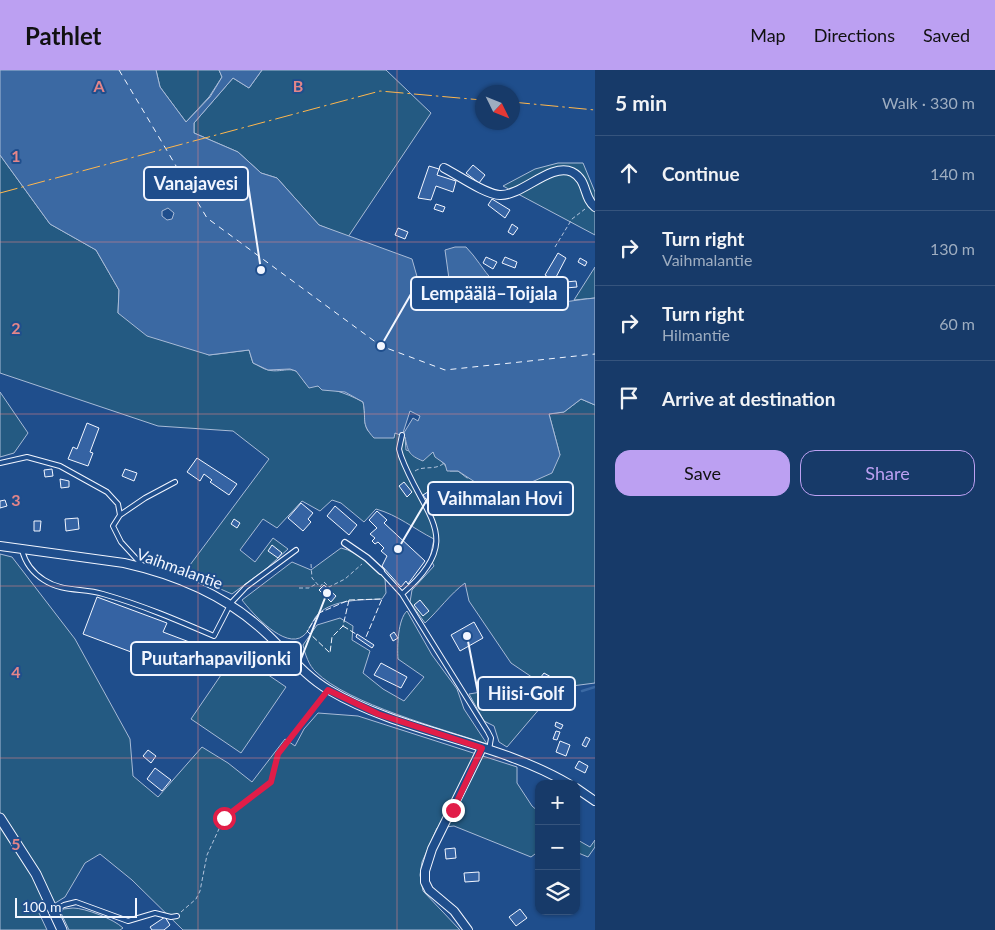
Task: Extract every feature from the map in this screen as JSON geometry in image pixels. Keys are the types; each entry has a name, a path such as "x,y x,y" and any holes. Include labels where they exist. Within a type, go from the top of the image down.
{"street":[{"path":"444,168 491,193 500,195 511,193 543,176 565,170 580,178 588,200 594,206"},
{"path":"345,543 367,558 381,571"},
{"name":"Vaihmalantie","path":"0,546 76,555 144,567 212,593 231,603 267,634 294,662 328,690 378,714 486,749 542,770 561,780"},
{"path":"468,930 454,911 429,890 425,882 425,872 432,848 486,749"},
{"path":"580,791 595,801"},
{"path":"0,818 36,874 55,910 62,930"}],"lane":[{"path":"402,435 399,449 409,474 431,517 437,548 428,568 402,594"},
{"path":"0,463 27,457 60,466 107,492 118,504 120,516"},
{"path":"144,567 121,542 113,526 120,516 145,498 175,482"},
{"path":"22,550 29,566 44,580 63,588 88,590 150,608 214,636 231,603 246,587 296,550"},
{"path":"381,571 402,594 488,732 491,738 486,749"},
{"path":"55,910 76,902 128,921 155,913 170,918 177,916"}],"path":[{"path":"555,247 576,215 594,206"},
{"path":"409,474 418,469 437,468 444,463"},
{"path":"311,564 312,578 320,587 324,582 329,586 341,581 367,558"},
{"path":"300,588 309,588 317,584"},
{"path":"177,916 196,899 200,891 207,854 224,818 271,782 278,754 328,690"}],"shaded area":[{"path":"0,70 156,70 160,87 186,122 210,97 222,77 219,70 262,70 249,88 233,78 194,123 194,133 238,152 261,173 277,178 319,225 412,259 424,301 444,305 451,293 445,250 455,247 466,247 493,281 517,298 529,302 553,303 595,298 595,405 581,399 564,412 549,414 560,455 552,473 516,489 478,484 458,471 447,471 445,464 435,457 433,452 423,461 414,457 409,452 405,437 395,433 394,438 374,438 365,425 363,402 345,392 322,390 318,386 309,388 296,371 290,369 268,370 253,363 249,350 209,355 147,336 118,313 119,290 96,250 50,224 0,155","holes":["168,208 174,213 172,219 167,220 162,216 162,211"]},
{"path":"156,70 219,70 222,77 209,97 186,122 160,87"},
{"path":"262,70 386,70 431,113 348,237 319,225 277,178 261,173 238,152 194,133 194,123 233,78 249,88"},
{"path":"0,155 50,224 96,250 119,290 118,313 209,355 249,350 253,363 264,369 274,371 294,370 298,372 305,383 335,390 356,398 363,402 365,423 370,433 399,433 405,437 406,450 427,456 433,452 450,471 458,471 467,478 560,455 549,414 564,412 581,399 595,405 595,683 564,687 554,692 511,663 469,601 465,583 425,623 410,602 412,590 434,566 430,558 434,539 399,518 376,509 364,522 341,503 332,500 320,511 302,501 277,528 263,519 240,550 255,562 273,538 288,549 267,568 232,594 184,573 269,459 233,431 158,426 0,373"},
{"path":"558,163 583,163 595,192 595,235 503,186 535,169"},
{"path":"595,267 595,298 574,300"},
{"path":"0,392 28,433 14,453 0,457"},
{"path":"341,548 360,556 385,579 386,593 382,599 348,601 332,605 318,614 305,634 296,639 287,638 269,628 242,600 292,562 311,570"},
{"path":"0,554 12,557 75,639 130,739 133,776 158,797 202,747 228,763 252,782 285,739 295,746 304,729 318,713 358,716 517,767 517,783 535,809 535,854 531,857 454,826 437,828 422,862 420,875 423,891 460,930 183,930 132,880 100,854 85,863 65,897 39,913 47,930 0,930"},
{"path":"407,611 432,655 457,689 464,709 487,744 422,723 350,695 331,684 316,672 309,663 303,645 317,625 340,618 353,626 352,640 370,651 363,673 383,689 404,701 424,677 398,659 400,626"},
{"path":"236,653 286,687 241,753 191,719"},
{"path":"481,692 484,699 491,701 541,707 507,747 499,742 494,726 484,721 469,694"},
{"path":"595,840 595,847 588,857 580,854 580,841 590,847"},
{"path":"73,908 99,915 123,928 120,930 69,930 61,913 63,909"}],"pier":[{"path":"410,411 420,416 418,421 413,418 402,436"}],"building":[{"path":"473,165 485,175 479,183 466,173"},
{"path":"429,166 439,169 437,175 456,181 453,192 436,186 431,200 418,198"},
{"path":"492,199 510,210 505,218 488,205"},
{"path":"436,204 445,207 443,212 434,209"},
{"path":"512,224 518,228 513,235 508,232"},
{"path":"398,228 408,232 405,239 395,235"},
{"path":"558,253 566,258 554,281 545,275"},
{"path":"486,257 497,262 493,269 483,263"},
{"path":"505,257 517,262 515,268 502,263"},
{"path":"580,258 587,262 585,266 578,262"},
{"path":"576,281 577,287 566,288 566,282"},
{"path":"87,423 99,428 90,452 93,453 88,466 68,459 73,447 77,449"},
{"path":"197,458 237,484 229,495 210,482 212,480 204,474 200,481 187,472"},
{"path":"52,469 53,476 45,477 44,470"},
{"path":"125,469 137,473 134,481 122,476"},
{"path":"60,479 69,481 69,487 61,488"},
{"path":"404,482 412,492 407,497 399,486"},
{"path":"434,488 441,499 431,506 423,495"},
{"path":"5,500 7,506 0,508 0,501"},
{"path":"301,503 313,513 308,519 311,522 303,531 288,518"},
{"path":"335,506 357,525 349,535 327,516"},
{"path":"377,511 387,520 384,523 425,561 408,584 406,581 401,587 382,566 387,556 381,551 384,548 378,542 375,544 372,541 375,538 370,534 377,528 369,520"},
{"path":"78,518 79,529 66,531 65,519"},
{"path":"234,519 240,523 237,528 231,524"},
{"path":"34,521 41,521 40,531 34,531"},
{"path":"272,545 282,553 278,558 268,551"},
{"path":"324,585 336,596 331,602 319,590"},
{"path":"97,597 167,623 163,632 200,646 190,674 83,634"},
{"path":"420,600 429,611 423,616 414,605"},
{"path":"474,622 483,638 460,651 451,635"},
{"path":"394,632 398,638 393,641 390,635"},
{"path":"357,634 374,645 372,648 356,637"},
{"path":"381,663 407,677 401,688 374,675"},
{"path":"544,673 558,681 555,687 540,678"},
{"path":"556,722 563,725 561,729 555,726"},
{"path":"556,731 560,732 557,740 553,739"},
{"path":"586,737 590,739 586,747 582,745"},
{"path":"560,741 570,745 566,756 556,752"},
{"path":"148,750 156,756 151,763 143,756"},
{"path":"579,761 588,766 585,773 575,768"},
{"path":"155,768 171,780 162,791 147,779"},
{"path":"455,848 456,858 446,859 445,849"},
{"path":"479,872 479,881 465,882 464,873"},
{"path":"520,909 527,918 516,926 509,917"},
{"path":"165,917 170,925 164,930 152,930 150,927"}],"waterway":[{"path":"582,691 595,687"}],"ferry route":[{"path":"119,70 207,218 381,346 445,370 595,354"}],"fence":[{"path":"349,600 343,626 332,637 330,653 307,631 319,613 349,600 382,599 366,637"},
{"path":"343,626 356,634"}],"power":[{"path":"0,193 380,91 475,99"},
{"path":"520,103 595,110"}],"place":[{"name":"Vanajavesi","path":"261,270"},
{"name":"Lempäälä–Toijala","path":"381,346"},
{"name":"Vaihmalan Hovi","path":"398,549"},
{"name":"Puutarhapaviljonki","path":"327,593"},
{"name":"Hiisi-Golf","path":"467,636"}],"route":[{"path":"224,818 255,792 263,790 271,782 278,754 328,690 378,714 482,748 453,810"}]}
